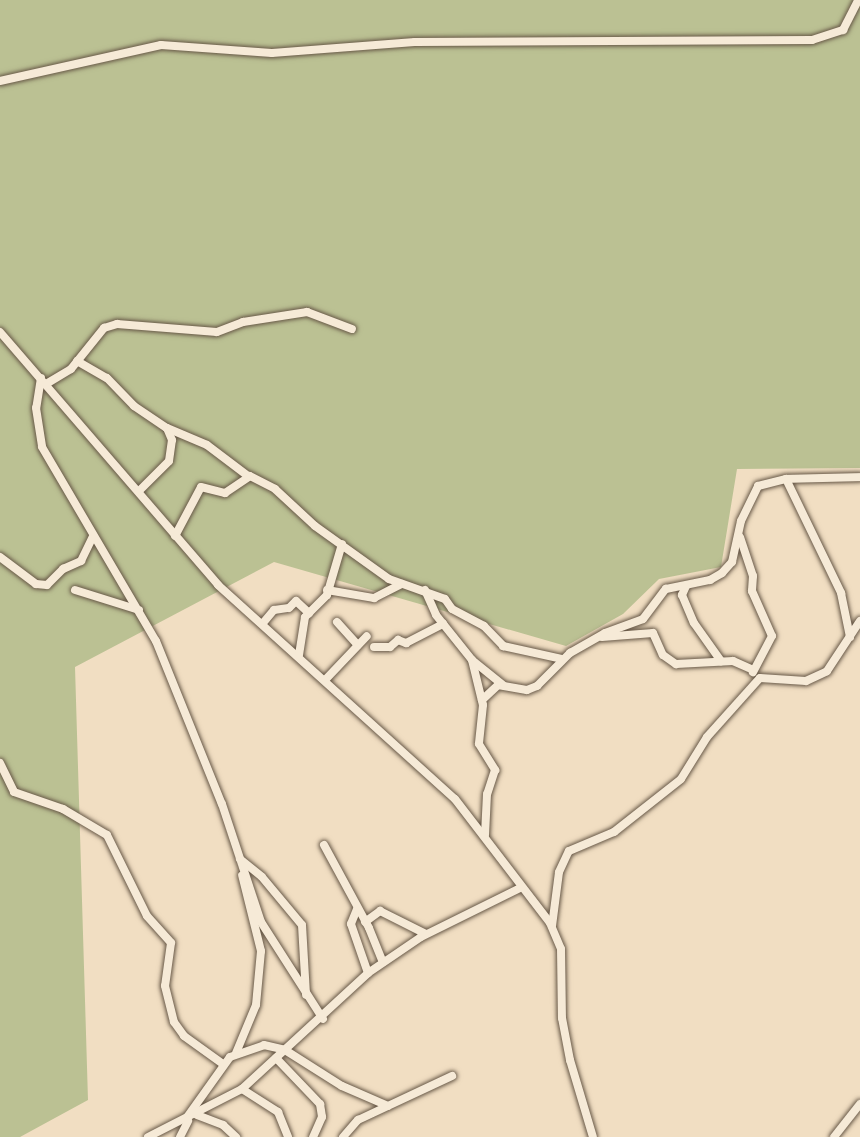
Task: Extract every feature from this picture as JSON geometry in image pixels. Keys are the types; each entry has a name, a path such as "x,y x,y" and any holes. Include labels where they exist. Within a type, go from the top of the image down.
{"street":[{"path":"0,81 161,45 272,53 415,42 812,40 843,30 858,0"},
{"path":"44,381 77,361 104,328 126,322 218,332 243,322 307,312 352,329"},
{"path":"0,332 223,590 326,679 455,799 485,835 520,888 552,926 561,948 562,1018 570,1060 593,1137"},
{"path":"77,361 99,372 128,401 167,428 207,444 248,476 275,489 315,526 402,584 425,590 484,626 503,646 562,659"},
{"path":"44,381 37,435 158,645 222,804 267,935 323,1019"},
{"path":"139,491 169,461 172,440 167,428"},
{"path":"175,536 201,487 225,493 248,476"},
{"path":"482,700 497,685 533,689 562,659 596,638 642,620 662,592 710,580 729,566 756,487 786,479 860,477"},
{"path":"786,479 841,593 850,637"},
{"path":"739,535 753,576 752,591 772,636 753,670 750,689"},
{"path":"0,557 36,584 47,585 81,561 93,536"},
{"path":"299,655 309,613 327,590 339,564 342,544"},
{"path":"327,590 374,598 402,584"},
{"path":"686,586 682,595 694,623 721,661"},
{"path":"75,590 139,610"},
{"path":"425,590 443,624 472,660 503,685"},
{"path":"263,624 274,610 289,608 296,601 309,613"},
{"path":"552,926 559,872 569,851 614,832 681,779 708,737 760,678 814,679 831,667 840,646 850,637 860,621"},
{"path":"337,622 358,645"},
{"path":"374,647 390,647 398,640 406,643 443,624"},
{"path":"596,638 653,633 662,653 676,664 739,662 753,670"},
{"path":"326,679 367,636"},
{"path":"472,660 482,700 479,744 495,770 487,794 485,835"},
{"path":"0,763 14,792 63,809 107,835 147,916 171,943 165,986 174,1022 184,1036 223,1064"},
{"path":"324,845 383,962"},
{"path":"237,854 262,877 302,925 306,995"},
{"path":"236,1053 258,998 261,942 249,915 237,854"},
{"path":"148,1137 190,1119 242,1088 323,1019 368,973 383,962 426,934 520,888"},
{"path":"357,909 351,924 368,973"},
{"path":"365,922 380,911 426,934"},
{"path":"180,1137 223,1064 236,1053 264,1045 285,1050 342,1086 388,1106"},
{"path":"276,1058 320,1104 322,1117 313,1137"},
{"path":"343,1137 358,1121 452,1076"},
{"path":"242,1088 278,1112 288,1137"},
{"path":"834,1137 860,1104"},
{"path":"190,1119 223,1125 236,1137"}],"green space":[{"path":"0,0 860,0 860,468 737,469 721,567 659,579 623,614 566,646 274,562 75,667 88,1100 20,1137 0,1137"}]}
